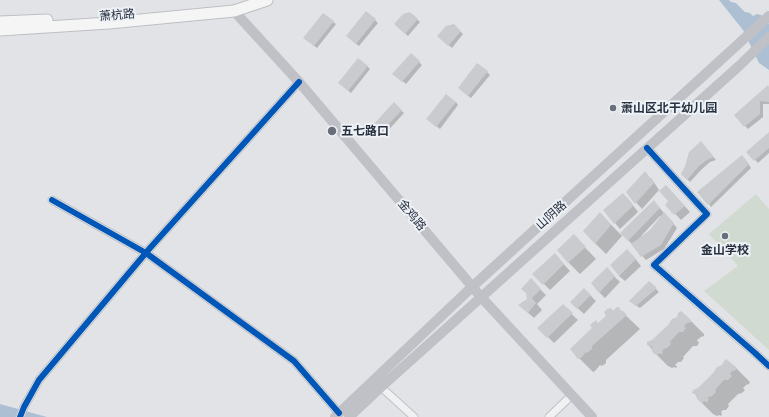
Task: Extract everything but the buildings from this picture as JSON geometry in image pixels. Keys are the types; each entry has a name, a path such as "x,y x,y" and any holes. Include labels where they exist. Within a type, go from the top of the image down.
{"main road":[{"name":"萧杭路","path":"0,30 108,23 234,11 267,0"},
{"name":"萧杭路","path":"0,22 94,17 214,7 234,11"},
{"name":"金鸡路","path":"234,11 299,82 472,287 592,417"},
{"name":"山阴路","path":"337,415 472,287 768,17"},
{"name":"山阴路","path":"349,417 739,66 769,36"}],"street":[{"path":"20,417 39,380 146,253 299,82"},
{"path":"647,148 707,214 654,264 769,366"},
{"path":"52,200 146,253 294,361 337,415"},
{"path":"381,387 414,417"},
{"path":"549,417 572,396"}],"shaded area":[{"path":"756,194 769,209 769,350 704,291 738,266 709,234"}],"water":[{"path":"719,0 729,0 736,3 745,12 750,13 753,16 757,14 761,15 769,24 769,70 759,63 743,30"},
{"path":"0,404 47,417 0,417"}],"cycle path":[{"path":"20,417 39,380 150,248 299,82"},
{"path":"647,148 707,214 654,265 769,366"},
{"path":"52,200 146,253 294,361 339,413"}],"place":[{"name":"萧山区北干幼儿园","path":"613,108"},
{"name":"五七路口","path":"332,131"},
{"name":"金山学校","path":"725,236"}]}
